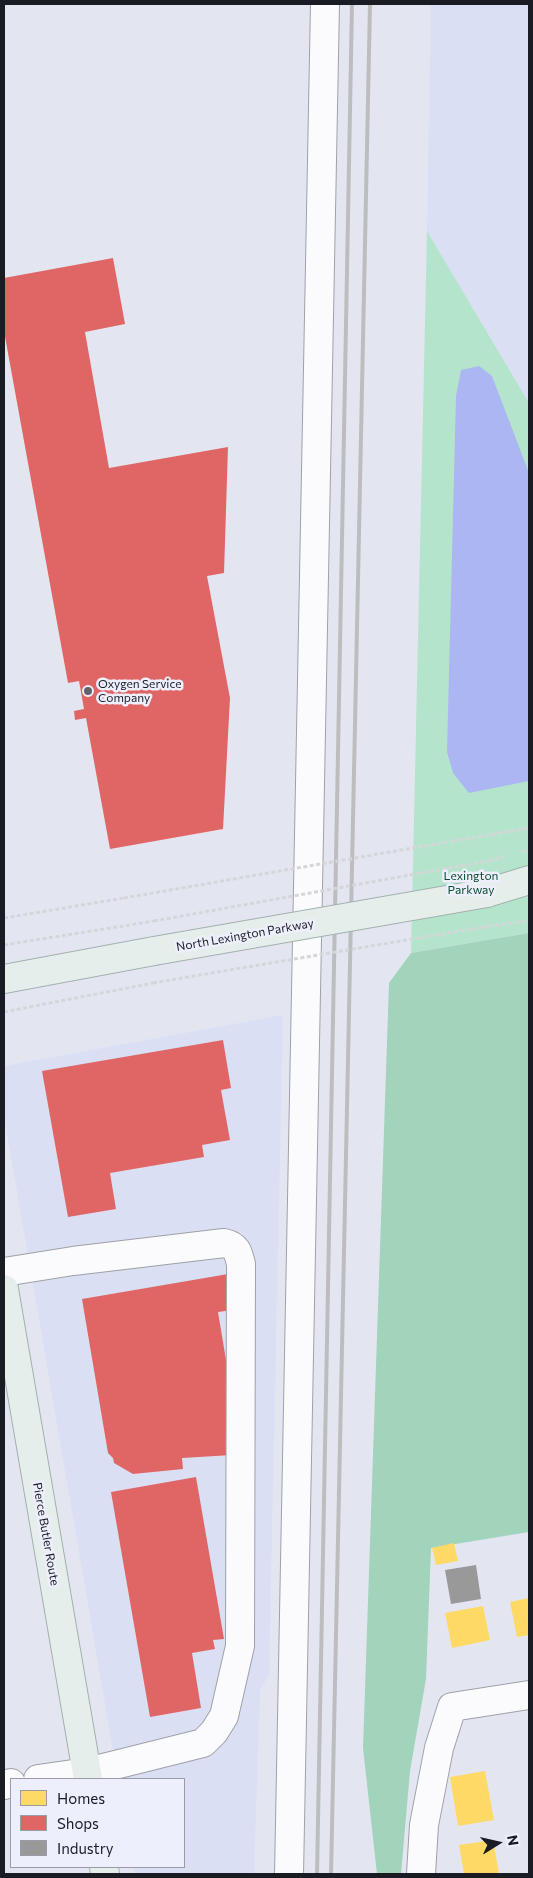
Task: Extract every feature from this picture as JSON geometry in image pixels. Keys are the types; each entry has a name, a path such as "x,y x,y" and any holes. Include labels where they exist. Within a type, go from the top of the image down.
{"main road":[{"path":"486,893 529,880"},
{"path":"486,893 529,893"},
{"name":"North Lexington Parkway","path":"4,979 486,893"},
{"name":"Pierce Butler Route","path":"4,1289 88,1776"}],"street":[{"path":"290,1874 324,4"},
{"path":"4,1272 224,1243 232,1245 238,1251 241,1264 240,1646 224,1716 214,1732 203,1743 88,1776 55,1778"},
{"path":"421,1874 424,1825 439,1748 452,1707 529,1695"}],"path":[{"path":"4,918 529,828"},
{"path":"4,945 154,921 488,860"},
{"path":"4,1012 153,983 489,926 529,921"}],"shaded area":[{"path":"431,4 529,4 529,403 427,231"},
{"path":"283,1015 269,1674 260,1691 254,1874 135,1874 133,1868 185,1868 185,1778 118,1778 4,1116 4,1066"}],"green space":[{"name":"Lexington Parkway","path":"427,231 529,403 529,933 411,953"},
{"path":"529,933 529,1532 431,1548 426,1679 410,1771 401,1874 377,1874 363,1748 389,983 411,953"}],"water":[{"path":"479,366 492,376 529,473 529,781 469,793 453,773 447,752 456,396 461,370"}],"building: Homes":[{"path":"454,1543 458,1561 436,1565 432,1548"},
{"path":"529,1598 529,1635 517,1637 510,1602"},
{"path":"483,1606 490,1640 452,1648 445,1613"},
{"path":"485,1771 494,1820 458,1826 450,1777"},
{"path":"493,1840 499,1874 464,1874 459,1845"}],"building: Shops":[{"path":"113,258 125,324 85,332 109,468 228,447 224,573 207,576 230,698 223,829 110,849 86,718 75,720 74,711 84,709 79,681 68,683 4,331 4,278"},
{"path":"223,1040 231,1088 221,1090 230,1140 202,1145 204,1157 110,1173 116,1209 68,1217 42,1071"},
{"path":"234,1273 240,1309 218,1312 226,1360 232,1455 182,1458 183,1469 133,1474 114,1463 113,1458 108,1453 82,1299"},
{"path":"196,1477 224,1639 213,1640 215,1649 192,1653 201,1708 150,1717 111,1492"}],"building: Industry":[{"path":"476,1565 481,1599 451,1604 445,1570"}],"railway":[{"path":"317,1874 352,4"},
{"path":"331,1874 370,4"}],"place":[{"name":"Oxygen Service Company","path":"88,691"}]}
